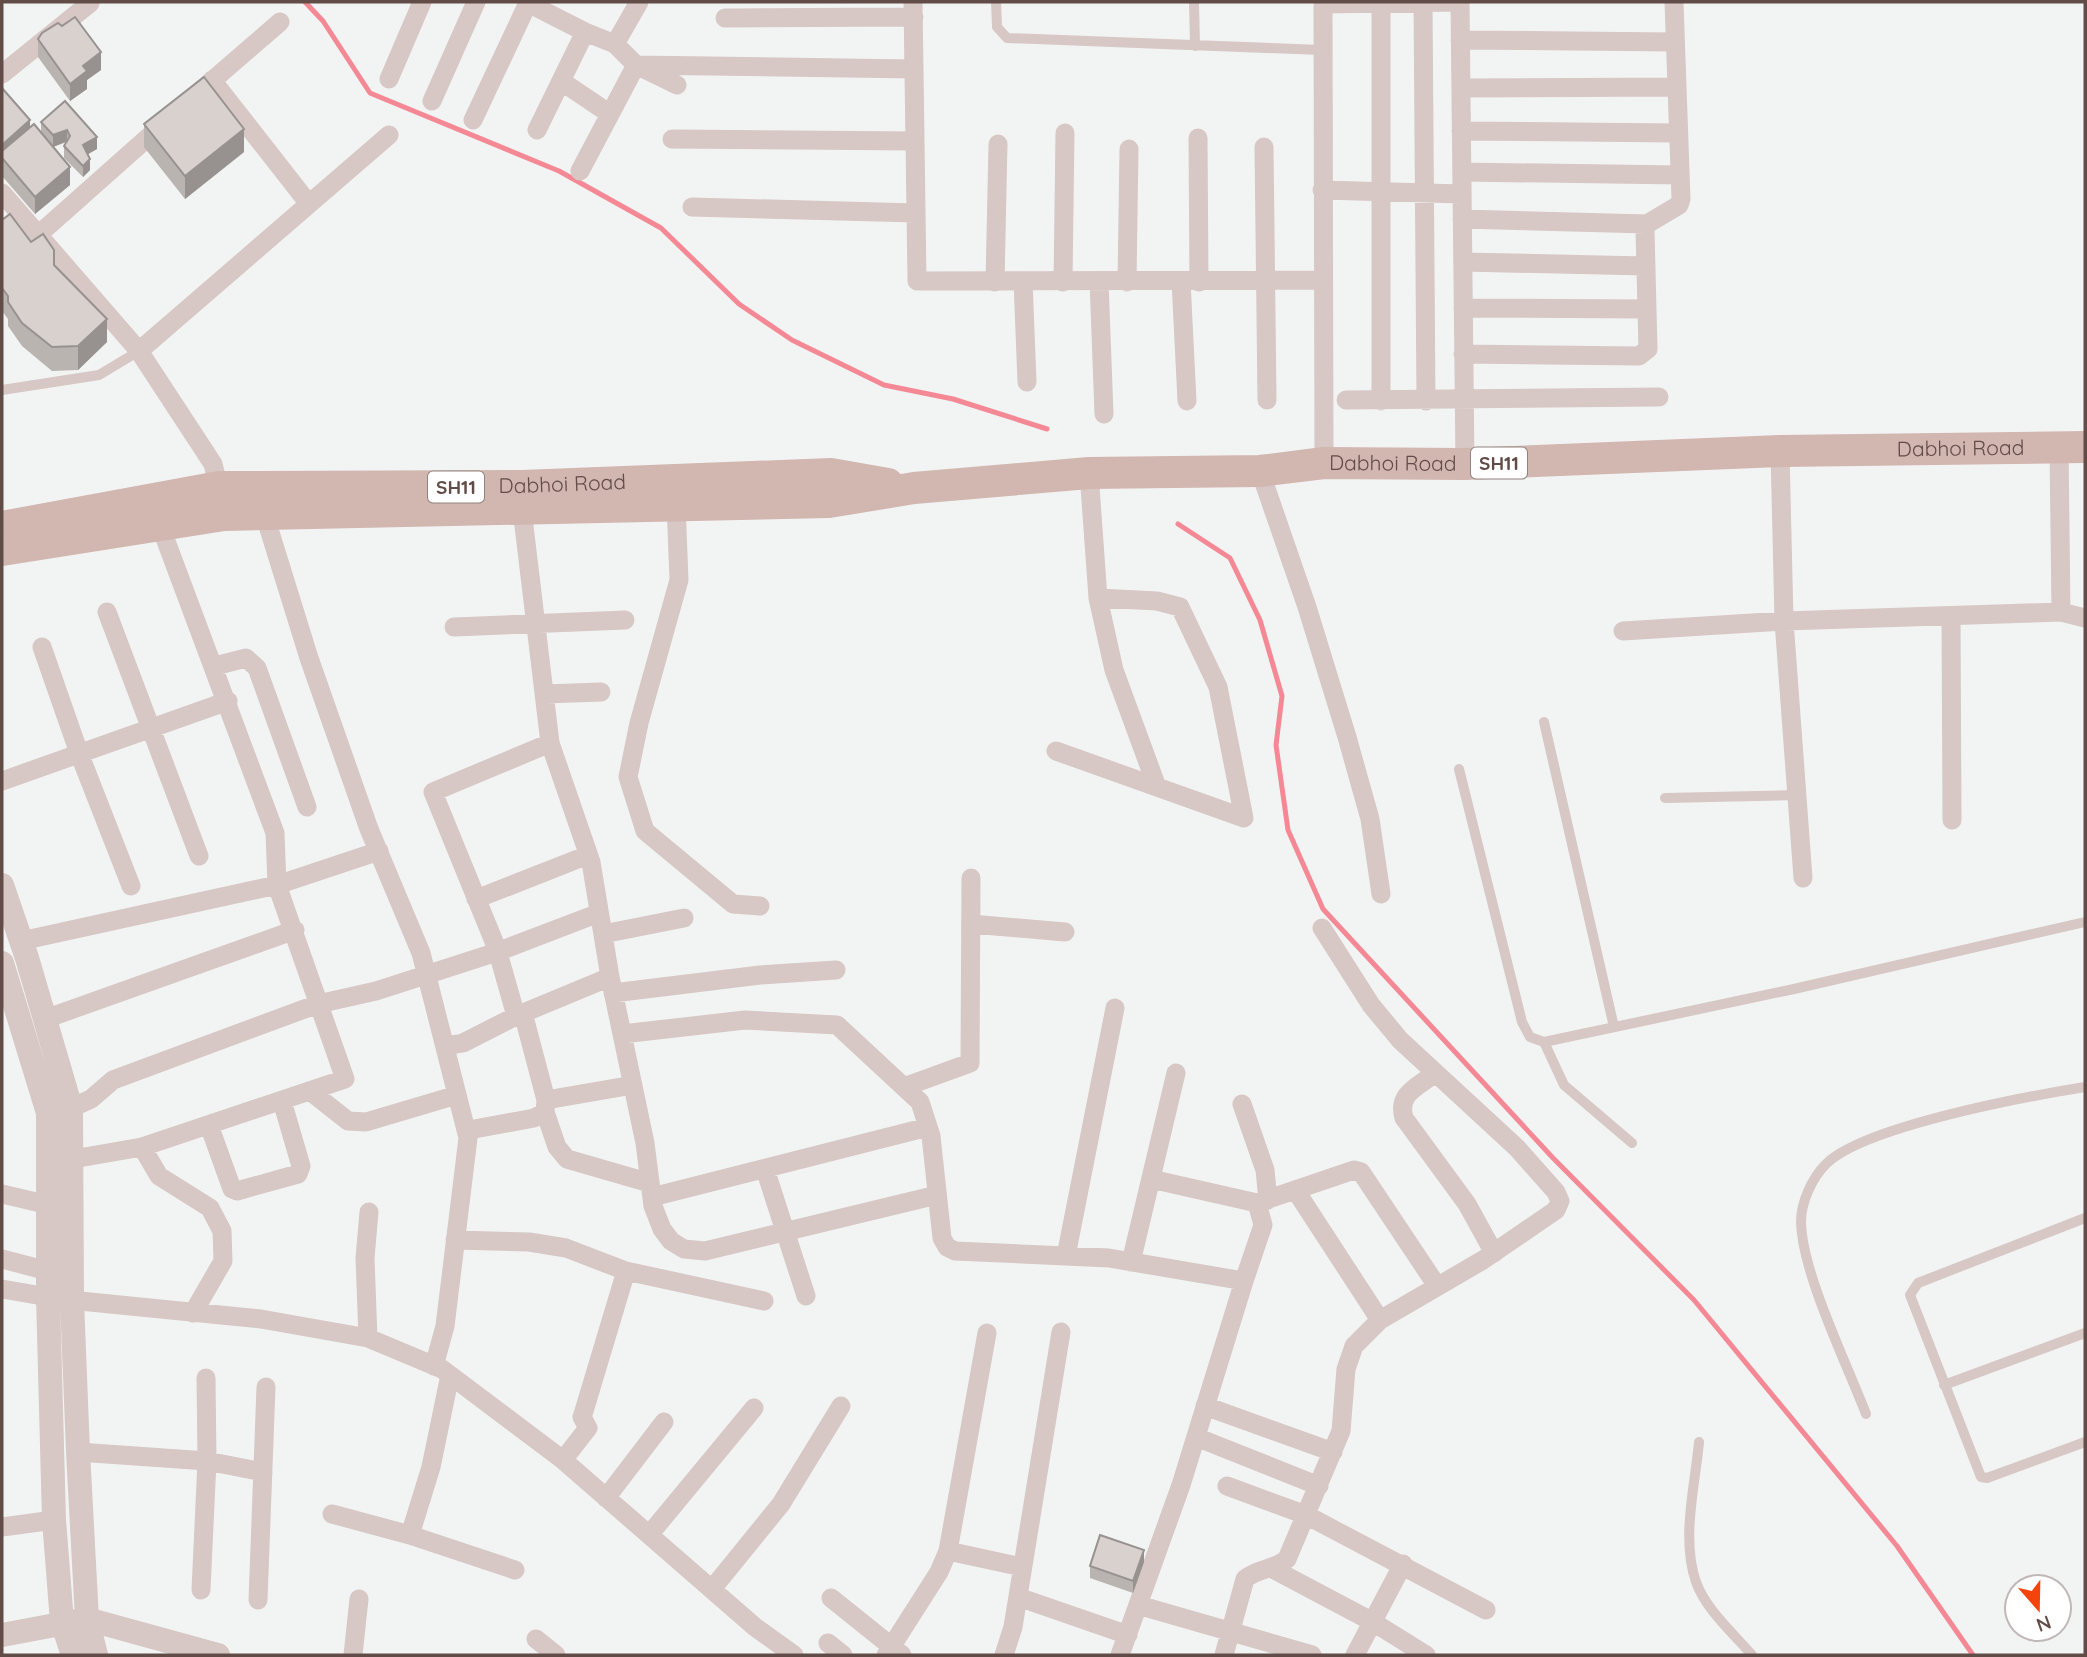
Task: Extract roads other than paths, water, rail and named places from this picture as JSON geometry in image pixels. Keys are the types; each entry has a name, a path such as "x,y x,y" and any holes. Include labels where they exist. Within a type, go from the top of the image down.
{"main road":[{"name":"Dabhoi Road","path":"2,527 221,501 522,497 676,503 829,502 914,488 1089,473 1260,471 1324,463 1465,464 1780,451 2072,447"},
{"name":"Dabhoi Road","path":"2,550 160,525 221,501 264,513 831,474 914,488"}],"street":[{"path":"389,79 422,2"},
{"path":"432,101 476,2"},
{"path":"473,120 527,2 615,44 636,65 677,85"},
{"path":"615,44 639,2"},
{"path":"1381,2 1381,401"},
{"path":"1423,2 1426,401"},
{"path":"1324,463 1321,50 1323,3 1460,2 1465,464"},
{"path":"1462,219 1647,224 1679,205 1674,2"},
{"path":"2,74 90,3"},
{"path":"725,19 913,9 917,281 1323,280"},
{"path":"38,235 280,22"},
{"path":"537,130 585,32"},
{"path":"1460,40 1674,42"},
{"path":"636,65 914,69"},
{"path":"580,171 636,65"},
{"path":"212,80 309,204"},
{"path":"561,81 610,114"},
{"path":"1461,88 1676,86"},
{"path":"1461,131 1678,133"},
{"path":"1063,282 1065,133"},
{"path":"139,351 389,135"},
{"path":"1187,401 1198,138"},
{"path":"672,139 915,141"},
{"path":"995,282 998,144"},
{"path":"1264,147 1266,400"},
{"path":"1128,282 1129,149"},
{"path":"1462,172 1680,175"},
{"path":"1322,190 1462,194"},
{"path":"2,193 139,351 213,464 221,501"},
{"path":"692,206 916,213"},
{"path":"1463,354 1639,356 1648,349 1647,224"},
{"path":"1462,261 1646,266"},
{"path":"1023,281 1027,382"},
{"path":"1099,281 1104,414"},
{"path":"1463,307 1647,309"},
{"path":"1346,400 1464,401 1659,397"},
{"path":"2061,612 2072,447"},
{"path":"1780,451 1784,621 1803,878"},
{"path":"1260,471 1307,607 1347,737 1370,819 1381,894"},
{"path":"1089,473 1098,598 1114,670 1157,787"},
{"path":"522,497 550,743 588,855 651,1190 662,1229 684,1249 705,1251 937,1195"},
{"path":"676,503 679,580 639,723 628,776 645,831 733,904 760,906"},
{"path":"264,513 309,658 426,975 467,1134 431,1467 410,1535"},
{"path":"73,1159 142,1147 345,1079 295,930 277,885 275,833 215,666 160,525"},
{"path":"1056,751 1244,818 1218,687 1180,607 1157,601 1098,598"},
{"path":"107,612 199,856"},
{"path":"1623,631 1784,621 2061,612 2085,618"},
{"path":"1951,616 1952,820"},
{"path":"454,628 625,620"},
{"path":"42,648 79,754 131,886"},
{"path":"215,666 246,658 257,668 307,807"},
{"path":"545,694 601,692"},
{"path":"2,781 228,701"},
{"path":"550,743 433,792 519,1014 557,1147 567,1159 651,1190 765,1169 928,1127"},
{"path":"21,941 277,885 379,851"},
{"path":"476,899 588,855"},
{"path":"904,1087 970,1063 971,878"},
{"path":"2,885 71,1108 73,1159 60,1299 54,1520 79,1637"},
{"path":"71,1108 91,1099 113,1080 318,1004 497,953 600,913"},
{"path":"603,934 684,918"},
{"path":"971,924 1065,932"},
{"path":"1224,1655 1245,1579 1254,1572 1272,1568 1287,1559 1319,1486 1341,1431 1346,1369 1354,1346 1380,1320 1494,1252 1556,1210 1560,1201 1556,1192 1517,1148 1434,1074 1371,1005 1322,928"},
{"path":"45,1018 295,930"},
{"path":"2,965 48,1113 48,1271 60,1299 78,1452 79,1637"},
{"path":"444,1046 463,1043 519,1014 612,985 836,971"},
{"path":"1066,1256 1115,1008"},
{"path":"622,1034 745,1020 837,1025 920,1102 928,1127 942,1238 947,1247 956,1251 1131,1262 1244,1281"},
{"path":"1131,1262 1175,1073"},
{"path":"1434,1074 1403,1097 1401,1106 1404,1118 1467,1204 1494,1252"},
{"path":"467,1134 474,1128 534,1118 545,1106 633,1085"},
{"path":"310,1091 348,1121 366,1122 457,1095"},
{"path":"209,1125 232,1189 237,1191 298,1174 301,1166 282,1101"},
{"path":"1121,1655 1196,1437 1263,1224 1265,1170 1242,1104"},
{"path":"142,1147 159,1176 210,1208 222,1231 223,1261 193,1313"},
{"path":"765,1169 806,1296"},
{"path":"1151,1179 1263,1202 1354,1170 1361,1172 1437,1286"},
{"path":"1296,1191 1380,1320"},
{"path":"2,1194 49,1205"},
{"path":"368,1338 365,1258 369,1212"},
{"path":"455,1240 529,1241 566,1248 626,1271 764,1301"},
{"path":"2,1259 48,1271"},
{"path":"563,1460 588,1428 582,1417 583,1411 626,1271"},
{"path":"2,1289 60,1299 261,1320 368,1338 442,1370 563,1460 712,1589 794,1655"},
{"path":"1004,1655 1013,1627 1061,1332"},
{"path":"831,1598 893,1653 939,1572 947,1551 987,1333"},
{"path":"201,1590 206,1378"},
{"path":"258,1600 266,1387"},
{"path":"712,1589 781,1504 841,1406"},
{"path":"1205,1406 1333,1452"},
{"path":"649,1535 754,1408"},
{"path":"606,1498 664,1423"},
{"path":"1196,1437 1319,1486"},
{"path":"78,1452 206,1461 263,1472"},
{"path":"1227,1486 1306,1516 1403,1564 1486,1610"},
{"path":"332,1514 410,1535 514,1570"},
{"path":"2,1527 54,1520"},
{"path":"947,1551 1022,1567"},
{"path":"1355,1655 1403,1564"},
{"path":"1272,1568 1373,1622 1426,1655"},
{"path":"1018,1597 1128,1634"},
{"path":"354,1655 359,1599"},
{"path":"1138,1605 1311,1655"},
{"path":"2,1651 121,1629 218,1655"},
{"path":"2,1635 79,1637"},
{"path":"536,1639 556,1655"}],"lane":[{"path":"996,2 997,27 1001,35 1007,38 1321,50"},
{"path":"1194,2 1195,46"},
{"path":"2,390 99,374 139,351"},
{"path":"1544,722 1614,1027"},
{"path":"1459,769 1522,1021 1530,1037 1544,1042 2085,922"},
{"path":"1665,798 1797,795"},
{"path":"1544,1042 1564,1085 1632,1143"},
{"path":"1866,1414 1809,1266 1801,1221 1808,1188 1826,1163 1866,1139 2025,1096 2085,1087"},
{"path":"2085,1218 1918,1283 1912,1288 1910,1295 1981,1477 1987,1478 2085,1442"},
{"path":"1944,1385 2085,1333"},
{"path":"1699,1442 1689,1548 1696,1584 1715,1613 1752,1655"}],"waterway":[{"path":"305,2 323,21 370,93 559,171 661,228 739,304 792,340 884,385 953,399 1047,429"},
{"path":"1178,524 1230,558 1260,620 1282,696 1276,745 1288,830 1323,909 1553,1158 1694,1300 1897,1546 1973,1655"}]}
